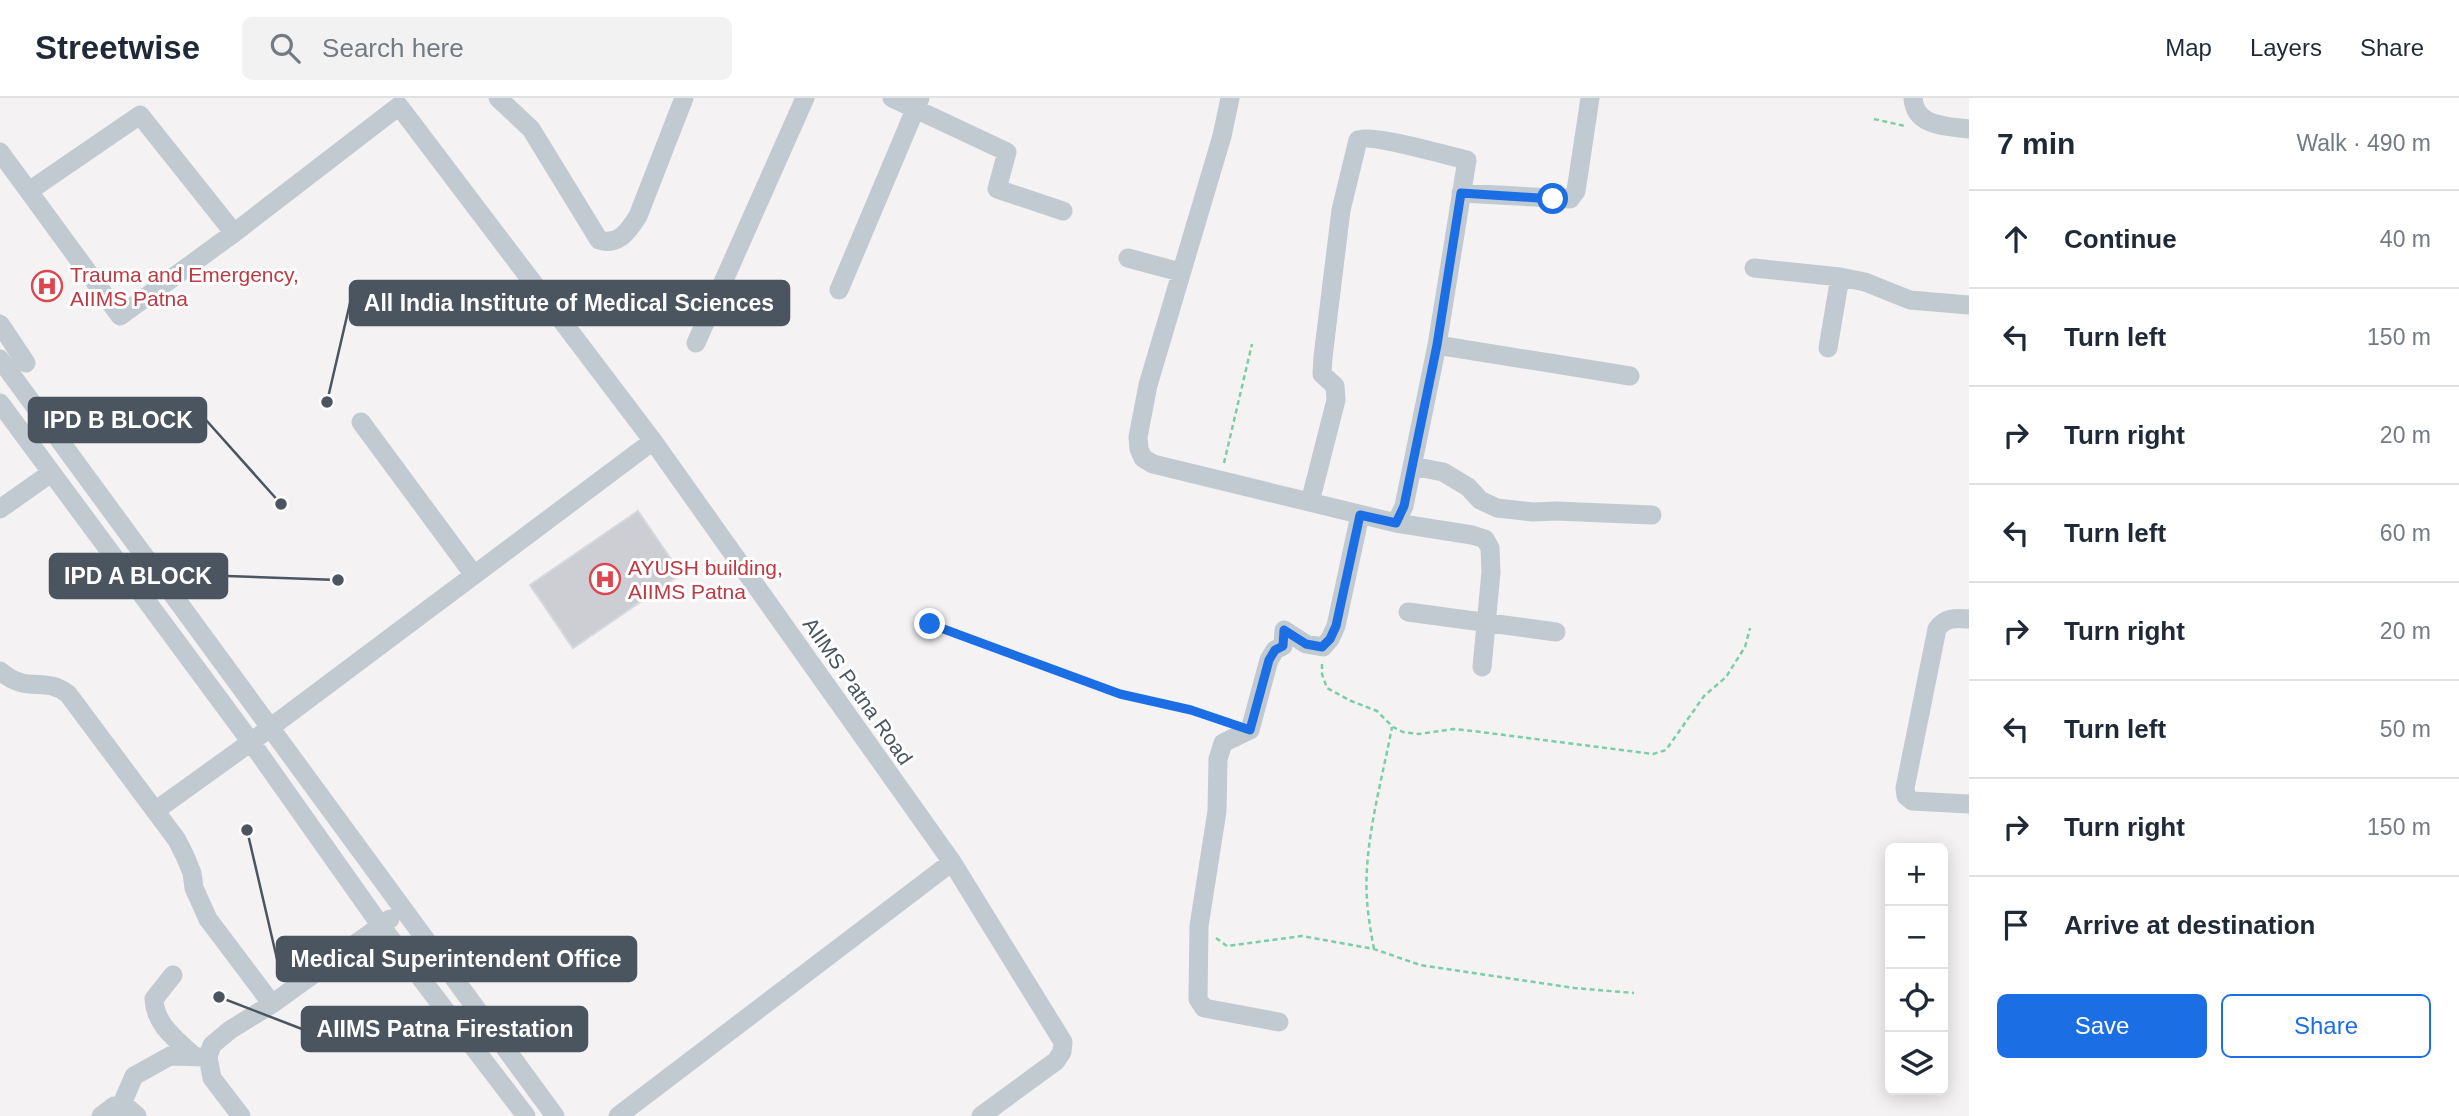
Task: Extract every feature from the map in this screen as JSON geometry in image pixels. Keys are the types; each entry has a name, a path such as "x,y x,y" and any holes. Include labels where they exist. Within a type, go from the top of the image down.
{"street":[{"path":"498,98 531,130 599,240 608,243 619,240 638,216 684,98"},
{"path":"696,343 806,98"},
{"path":"892,98 918,103 1007,152 997,189 1063,211"},
{"path":"1230,98 1222,136 1148,386 1139,449 1143,458 1153,464 1360,515 1485,539 1492,559 1482,667"},
{"path":"1461,193 1570,199 1576,191 1590,98"},
{"path":"1913,98 1917,115 1925,121 1969,130"},
{"path":"0,152 120,316 234,233 395,102"},
{"name":"AIIMS Patna Road","path":"395,102 653,441 952,862 1063,1042 1062,1052 1056,1061 981,1116"},
{"path":"839,290 918,103"},
{"path":"29,191 134,106 234,233"},
{"path":"1310,502 1336,400 1335,386 1322,374 1323,357 1341,210 1358,140 1363,137 1381,140 1467,160 1437,345 1404,506 1396,523"},
{"path":"1128,258 1180,272"},
{"path":"1754,268 1840,276 1866,282 1910,300 1969,305"},
{"path":"1828,348 1840,276"},
{"path":"0,324 26,363"},
{"path":"1437,345 1630,376"},
{"path":"0,359 555,1116"},
{"path":"0,403 251,741 381,926 526,1116"},
{"path":"361,422 474,575"},
{"path":"155,811 653,441"},
{"path":"1412,466 1443,472 1468,487 1480,500 1497,508 1533,512 1652,515"},
{"path":"0,509 51,473"},
{"path":"1279,1022 1204,1008 1198,999 1199,926 1217,811 1218,759 1223,743 1250,730 1269,660 1275,650 1283,646 1284,630 1306,644 1322,647 1330,639 1336,626 1360,515"},
{"path":"126,573 146,556"},
{"path":"1408,612 1556,632"},
{"path":"1969,620 1948,619 1937,629 1905,788 1906,796 1912,801 1969,804"},
{"path":"0,671 14,682 59,687 68,694 186,856 194,888 208,919 272,1004"},
{"path":"618,1116 952,862"},
{"path":"202,1057 230,1030 272,1004 402,910"},
{"path":"173,975 154,999 155,1011 163,1027 202,1057 212,1078 241,1116"},
{"path":"101,1116 114,1106 129,1111 134,1076 170,1056 202,1057"}],"path":[{"path":"1874,119 1906,126 1925,121"},
{"path":"1220,480 1252,344"},
{"path":"930,624 1120,694 1191,710 1250,730"},
{"path":"1322,647 1322,674 1327,688 1377,711 1403,733 1419,734 1453,729 1653,754 1666,750 1704,695 1731,671 1745,648 1750,628"},
{"path":"1374,949 1367,901 1367,876 1376,806 1393,727"},
{"path":"1199,926 1227,946 1302,936 1374,949 1420,965 1574,988 1634,993"}],"building":[{"path":"638,511 681,574 573,648 530,585"}],"place":[{"name":"Trauma and Emergency, AIIMS Patna","path":"47,286"},
{"name":"All India Institute of Medical Sciences","path":"327,402"},
{"name":"IPD B BLOCK","path":"281,504"},
{"name":"AYUSH building, AIIMS Patna","path":"605,579"},
{"name":"IPD A BLOCK","path":"338,580"},
{"name":"Medical Superintendent Office","path":"247,830"},
{"name":"AIIMS Patna Firestation","path":"219,997"}],"route":[{"path":"930,624 1120,694 1191,710 1250,730 1269,660 1275,650 1283,646 1284,630 1306,644 1322,647 1330,639 1336,626 1360,515 1396,523 1404,506 1437,345 1461,193 1553,199"}]}
